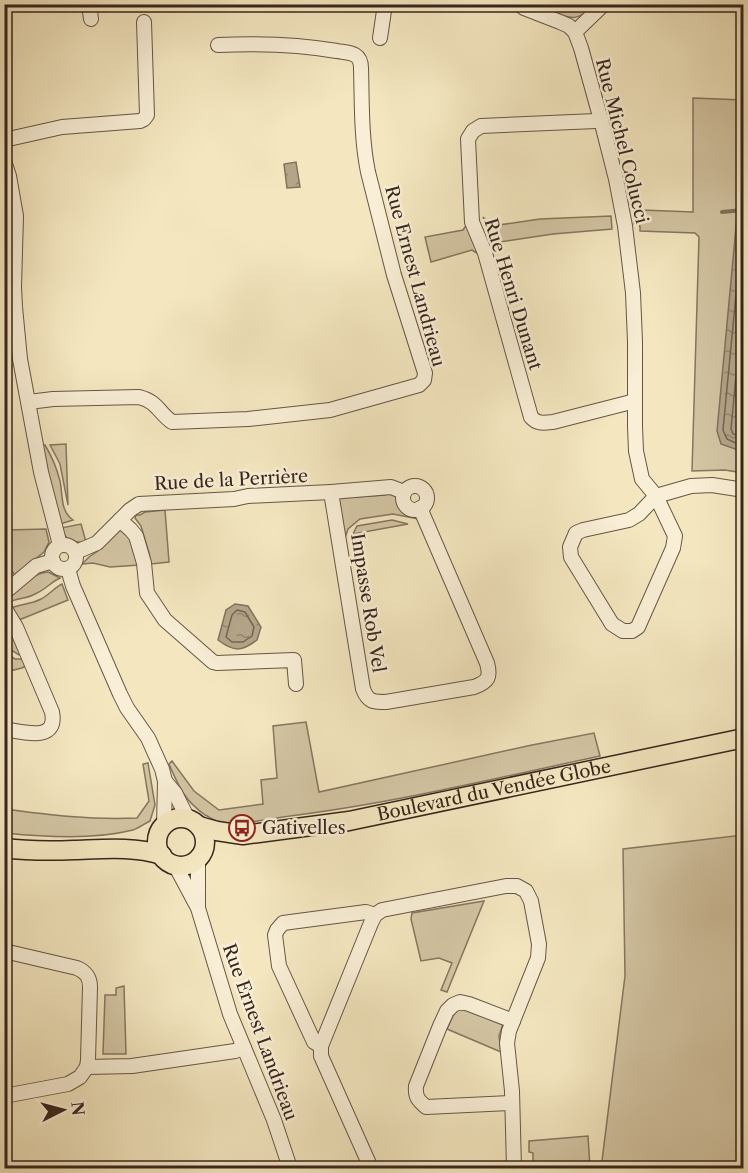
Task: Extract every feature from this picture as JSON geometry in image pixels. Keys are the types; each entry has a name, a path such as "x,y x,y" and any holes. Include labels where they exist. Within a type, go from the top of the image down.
{"main road":[{"name":"Boulevard du Vendée Globe","path":"200,856 212,847 243,835 381,815 744,738"},
{"path":"4,848 60,851 112,848 140,850 183,866 191,864 200,856 205,846 205,839 203,832 194,823 179,818 171,820 144,838 112,848"},
{"name":"Boulevard du Vendée Globe","path":"194,823 217,831 243,835"},
{"path":"162,828 158,848 168,860"}],"street":[{"path":"89,4 91,19"},
{"path":"380,38 385,4"},
{"path":"519,4 569,26 575,32 604,4"},
{"path":"4,140 62,127 144,119 147,115 144,22"},
{"name":"Rue Michel Colucci","path":"575,32 601,120 626,226 633,302 636,451 640,474 656,496 675,536 673,548 638,627 632,631 623,631 612,624 571,557 570,547 576,532 629,520 639,514 656,496"},
{"name":"Rue Ernest Landrieau","path":"28,402 53,399 140,397 153,402 172,422 248,419 338,409 419,385 424,380 424,373 394,274 368,172 359,59 353,54 287,44 218,45"},
{"name":"Rue Henri Dunant","path":"601,120 481,126 473,131 468,139 472,222 485,254 531,417 535,422 553,422 635,401"},
{"path":"4,161 16,216 15,307 20,358 41,472 60,545"},
{"path":"656,496 691,486 712,485 744,490"},
{"name":"Rue de la Perrière","path":"76,552 98,543 130,510 144,503 391,487 404,492 414,486 422,488 426,494 427,499 420,508"},
{"name":"Impasse Rob Vel","path":"331,492 363,689 370,700 377,702 474,687 483,684 488,679 487,663 420,508"},
{"path":"120,520 136,536 144,563 147,593 165,620 213,662 294,660 296,684"},
{"path":"60,545 70,546 76,552 76,561 68,569 59,568 52,561 53,551 60,545"},
{"path":"4,593 36,566 52,561"},
{"path":"68,569 102,655 127,708 148,738 165,781 194,823"},
{"path":"4,608 16,627 54,721 51,728 44,732 4,729"},
{"path":"162,828 165,781"},
{"name":"Rue Ernest Landrieau","path":"198,908 200,856"},
{"name":"Rue Ernest Landrieau","path":"168,860 198,908 230,1014 270,1109 290,1168"},
{"path":"371,1168 321,1056 321,1046 375,915 382,910 506,886 517,886 526,891 531,901 539,944 538,958 513,1021 507,1043 514,1168"},
{"path":"321,1046 314,1042 279,966 275,935 277,930 283,923 366,912 375,915"},
{"path":"4,951 77,968 87,974 90,982 88,1060 84,1072 76,1081 68,1084 4,1096"},
{"path":"512,1103 426,1107 415,1095 416,1086 440,1026 447,1011 453,1005 460,1002 469,1004 513,1021"},
{"path":"87,1067 132,1066 244,1048"}],"shaded area":[{"path":"595,5 584,14 575,17 551,11 570,6"},
{"path":"693,98 743,100 743,473 725,470 692,471 699,237 695,233 640,231 640,226 634,224 634,218 641,218 642,210 693,212"},
{"path":"611,216 612,229 553,234 494,243 483,217 492,226 540,219"},
{"path":"467,224 483,257 472,250 431,262 425,237 463,230"},
{"path":"66,444 68,505 60,464 50,445"},
{"path":"41,445 45,445 54,462 64,507 73,520 60,524"},
{"path":"387,492 394,494 403,510 418,519 393,514 360,519 348,529 344,541 338,498 385,495"},
{"path":"165,510 169,562 151,564 141,526 135,518 136,515 145,512"},
{"path":"392,520 408,524 353,534 357,526"},
{"path":"81,524 86,542 71,540 65,536 61,528"},
{"path":"46,529 49,542 44,552 15,575 9,568 7,530"},
{"path":"121,530 130,538 139,565 110,567 93,563 82,564 98,551 97,547 115,531"},
{"path":"48,572 60,578 32,596 7,603 8,598 26,582 37,575"},
{"path":"62,584 68,600 19,620 11,608 38,601"},
{"path":"4,616 23,653 19,655 5,646"},
{"path":"4,652 15,659 24,659 27,665 5,672"},
{"path":"306,722 319,792 594,733 600,756 368,804 229,824 205,815 192,804 179,786 169,764 172,761 194,791 219,810 263,804 261,780 277,778 273,726"},
{"path":"148,763 155,805 150,821 133,830 85,836 5,833 5,809 70,816 137,818 149,801 143,764"},
{"path":"743,835 743,1168 604,1168 602,1161 625,976 623,849"},
{"path":"484,901 447,992 441,990 452,963 439,958 421,961 411,919 412,913"},
{"path":"124,986 126,1054 103,1054 105,995 116,995 116,988"},
{"path":"460,1007 504,1021 499,1036 501,1052 447,1029 456,1009"},
{"path":"588,1136 590,1168 528,1168 528,1163 533,1162 533,1153 529,1152 529,1141"}],"water":[{"path":"743,160 744,449 738,450 721,444 717,431"},
{"path":"296,162 300,187 287,188 284,164"},
{"path":"235,604 248,606 261,627 257,640 238,649 229,647 218,640 226,610"}],"waterway":[{"path":"722,212 744,210"}],"place":[{"name":"Gativelles","path":"242,828"}]}
